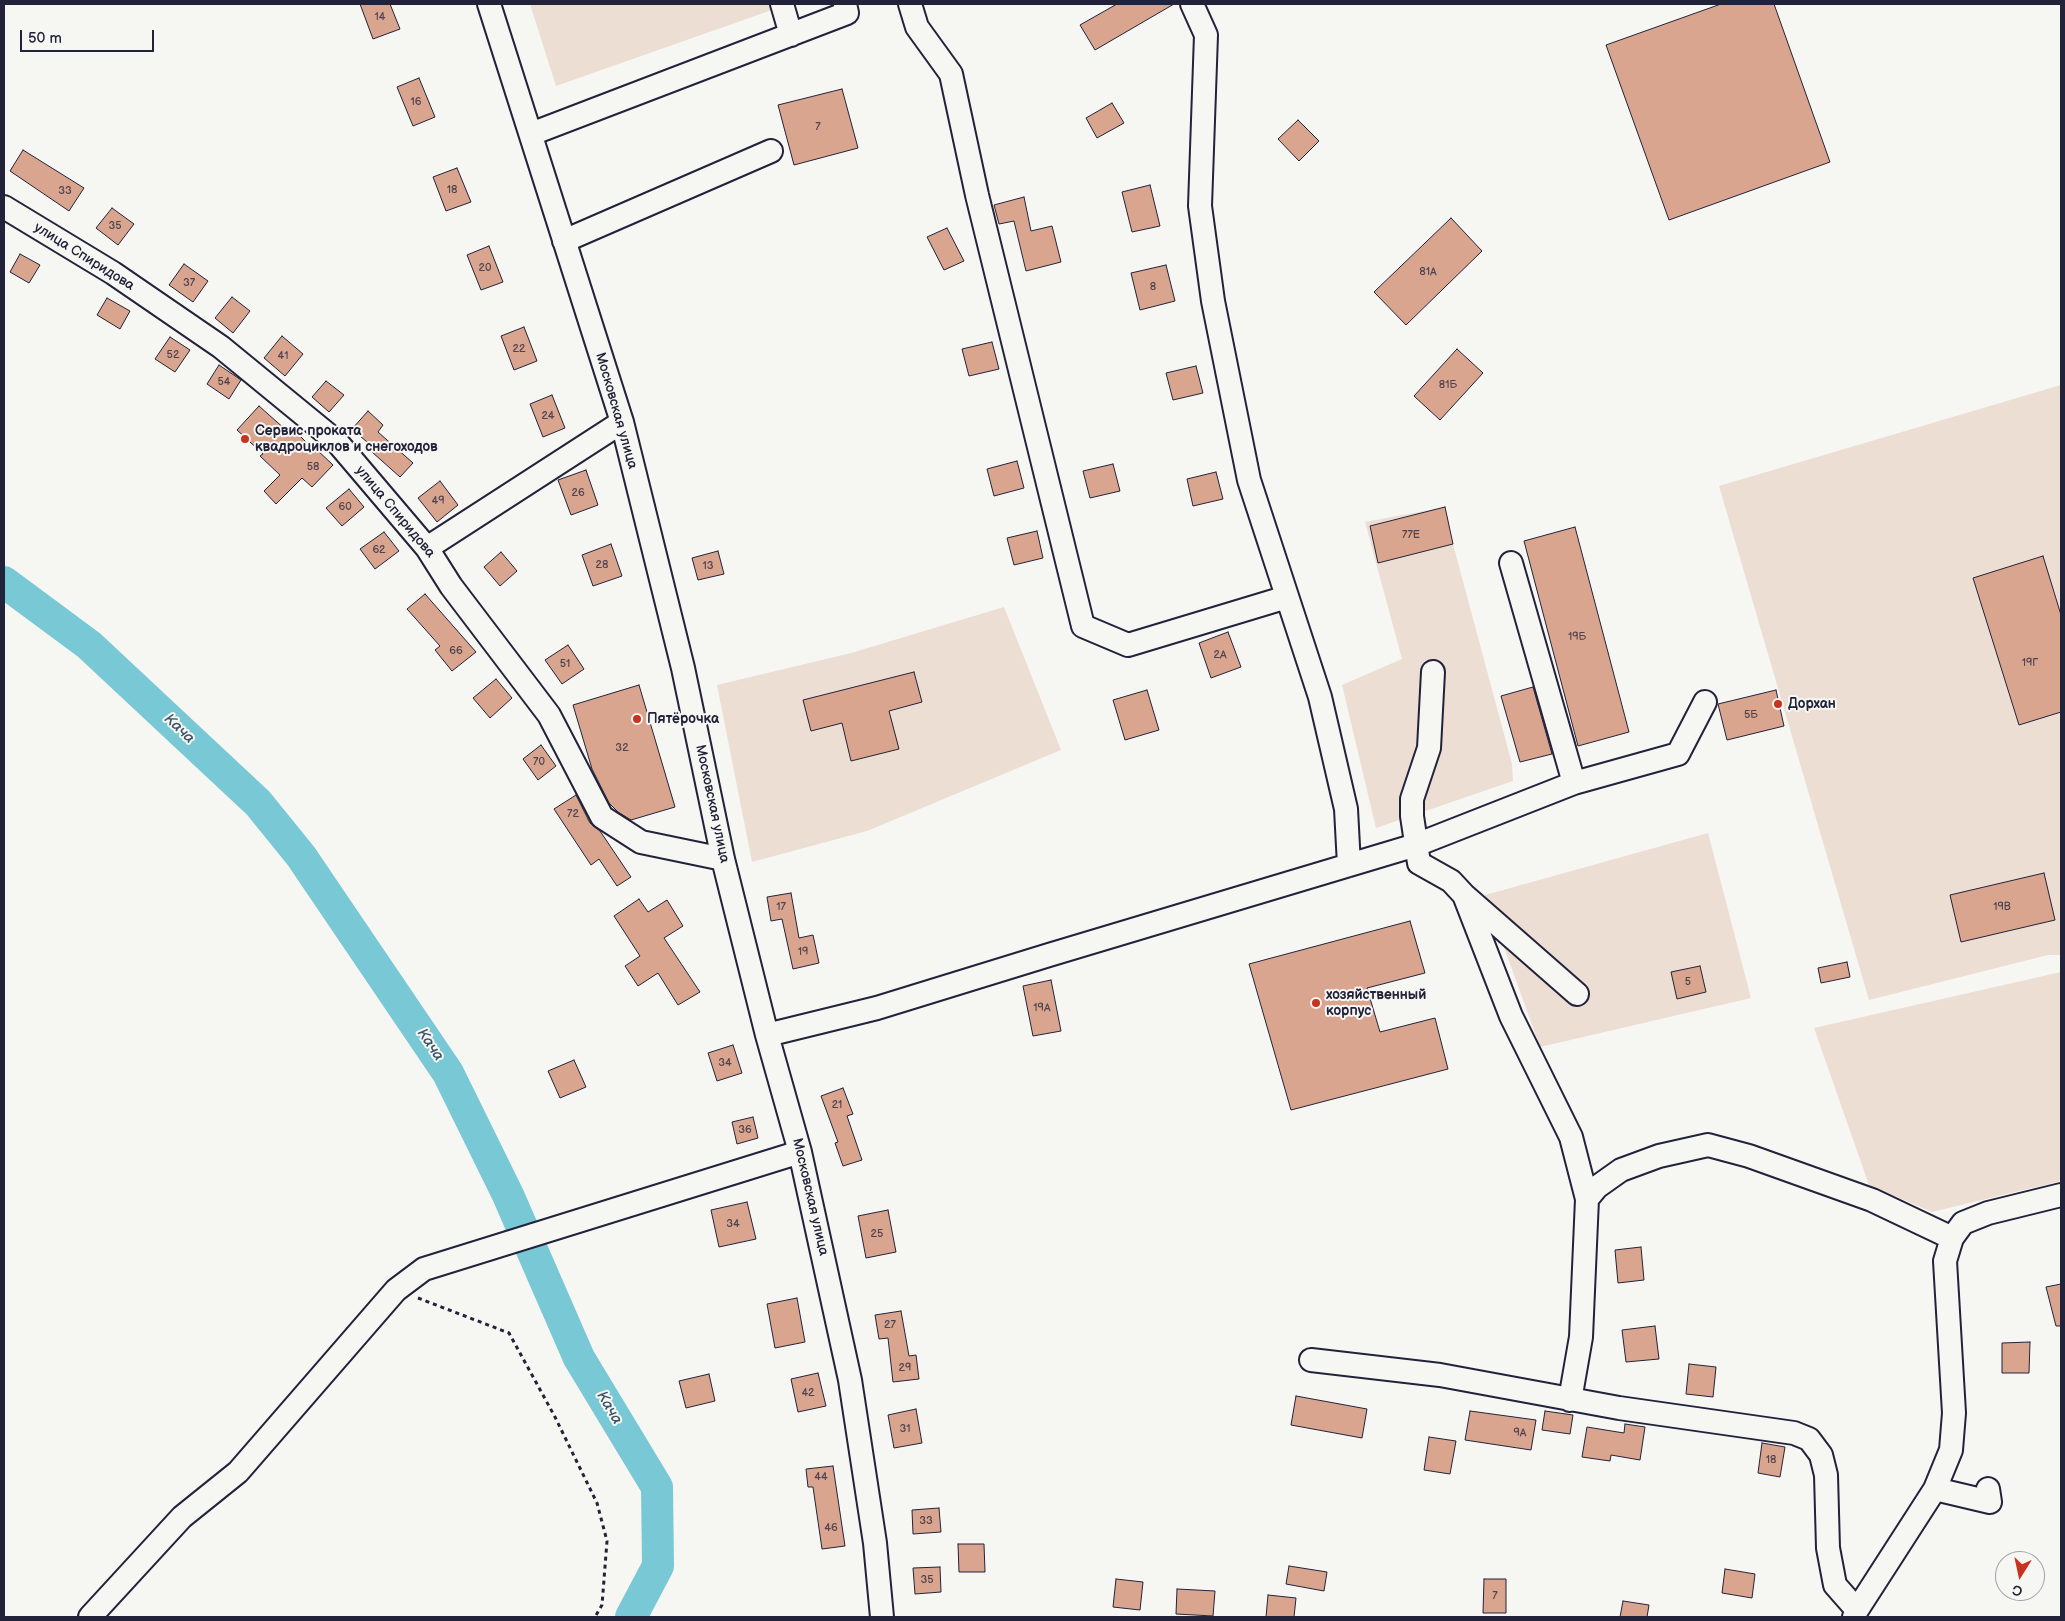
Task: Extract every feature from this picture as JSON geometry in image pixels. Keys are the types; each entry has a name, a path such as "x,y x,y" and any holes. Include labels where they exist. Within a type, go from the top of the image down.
{"street":[{"name":"Московская улица","path":"489,4 622,422 684,668 723,859 767,1035 800,1152 850,1380 875,1543 882,1617"},
{"path":"782,4 791,35"},
{"path":"910,4 917,27 951,74 977,195 1083,626 1128,645 1287,597"},
{"path":"1192,4 1206,35 1200,206 1205,256 1249,480 1320,697 1346,809 1349,865"},
{"path":"531,134 791,35 846,8"},
{"path":"564,241 771,151"},
{"name":"улица Спиридова","path":"4,207 113,273 221,348 337,442 427,548 451,586 549,715 602,818 641,842 723,859"},
{"path":"427,548 622,422"},
{"path":"1511,563 1574,784"},
{"path":"1433,672 1429,748 1412,799 1412,816 1419,863 1451,881 1464,895 1577,994"},
{"path":"767,1035 877,1008 1416,845 1574,784 1678,754 1704,702"},
{"path":"1464,895 1511,1016 1571,1137 1587,1199 1581,1337 1570,1400"},
{"path":"1587,1199 1597,1187 1621,1170 1659,1156 1708,1145 1749,1156 1872,1200 1952,1238"},
{"path":"90,1617 182,1518 238,1472 396,1290 424,1270 800,1152"},
{"path":"1311,1360 1440,1375 1570,1400 1794,1432 1809,1438 1821,1455 1826,1475 1828,1548 1835,1585 1856,1614 1935,1489 1951,1450 1954,1413 1945,1261 1952,1238 1963,1223 1988,1213 2061,1195"},
{"path":"1935,1489 1990,1502 1988,1489"}],"path":[{"path":"396,1290 509,1333 555,1417 597,1503 607,1541 602,1605 594,1617"}],"shaded area":[{"path":"530,4 789,4 556,86"},
{"path":"2061,385 2061,955 2048,955 1869,1000 1719,486"},
{"path":"1445,507 1453,544 1512,764 1513,781 1376,828 1342,685 1402,659 1365,522"},
{"path":"1004,607 1061,750 867,831 752,862 717,685 851,653"},
{"path":"1708,833 1751,998 1540,1047 1485,895"},
{"path":"2061,972 2061,1181 1932,1212 1869,1185 1814,1028"}],"building":[{"path":"360,4 390,4 400,29 373,39"},
{"path":"1117,4 1174,4 1095,50 1080,25"},
{"path":"1721,4 1774,4 1830,162 1669,220 1606,45"},
{"path":"419,78 435,117 413,126 397,87"},
{"path":"842,89 858,148 794,165 778,105"},
{"path":"1112,103 1124,123 1097,138 1086,118"},
{"path":"1298,120 1319,141 1299,161 1278,139"},
{"path":"23,150 84,188 69,211 10,171"},
{"path":"457,168 471,202 446,211 433,177"},
{"path":"1150,185 1160,226 1132,232 1122,192"},
{"path":"1024,197 1031,231 1052,226 1061,262 1026,271 1014,221 999,224 994,205"},
{"path":"112,208 134,224 118,245 96,228"},
{"path":"1451,218 1482,251 1406,325 1374,292"},
{"path":"947,228 964,261 944,270 927,237"},
{"path":"489,246 503,282 481,290 467,255"},
{"path":"20,254 40,265 29,283 10,272"},
{"path":"184,264 208,281 193,302 169,285"},
{"path":"1166,265 1175,301 1140,310 1131,273"},
{"path":"232,297 250,311 233,333 215,318"},
{"path":"107,298 130,311 120,329 97,315"},
{"path":"524,327 537,361 514,370 501,336"},
{"path":"282,336 303,354 285,376 264,358"},
{"path":"170,337 190,350 175,372 155,359"},
{"path":"992,342 999,369 969,376 962,349"},
{"path":"1457,349 1483,373 1440,420 1414,396"},
{"path":"219,365 241,380 229,399 207,384"},
{"path":"1196,366 1203,393 1173,400 1166,373"},
{"path":"326,381 344,395 329,412 312,397"},
{"path":"552,395 565,428 543,437 530,404"},
{"path":"259,406 286,430 290,426 313,449 315,448 333,465 312,487 302,478 276,504 264,491 280,475 260,456 263,454 237,430"},
{"path":"368,411 383,425 378,432 413,463 400,477 372,452 375,449 352,429"},
{"path":"1017,461 1024,488 994,496 987,469"},
{"path":"1113,464 1120,491 1090,498 1083,471"},
{"path":"586,470 598,505 571,515 558,480"},
{"path":"1216,472 1223,499 1193,506 1187,479"},
{"path":"440,481 458,505 437,522 418,498"},
{"path":"349,489 364,507 342,526 326,508"},
{"path":"1445,507 1453,544 1378,563 1370,526"},
{"path":"1575,527 1629,732 1578,746 1524,541"},
{"path":"1037,531 1043,558 1014,565 1007,538"},
{"path":"384,532 399,551 375,569 360,549"},
{"path":"611,544 622,576 593,586 582,555"},
{"path":"718,551 724,574 698,580 692,558"},
{"path":"501,552 517,571 500,586 484,567"},
{"path":"2043,556 2061,615 2061,712 2019,725 1973,578"},
{"path":"425,594 476,652 452,671 435,650 440,646 407,609"},
{"path":"1228,632 1241,667 1211,678 1199,643"},
{"path":"568,645 584,669 562,684 545,660"},
{"path":"914,672 922,702 889,711 899,749 851,761 842,723 811,731 803,700"},
{"path":"496,679 512,698 490,718 473,698"},
{"path":"639,685 675,807 631,820 618,812 609,803 592,769 573,705"},
{"path":"1533,687 1552,754 1520,762 1501,696"},
{"path":"1147,690 1159,730 1125,740 1113,700"},
{"path":"1776,690 1784,726 1727,740 1718,704"},
{"path":"541,745 556,766 538,780 523,759"},
{"path":"576,795 590,823 600,831 631,877 617,886 599,859 591,865 554,809"},
{"path":"2044,873 2055,920 1961,942 1950,895"},
{"path":"791,893 799,938 813,935 819,963 793,969 782,919 771,921 767,897"},
{"path":"639,899 648,912 667,900 683,926 664,938 700,992 678,1005 658,973 638,986 625,966 640,956 614,916"},
{"name":"хозяйственный корпус","path":"1410,921 1425,973 1367,988 1380,1032 1435,1018 1448,1069 1291,1110 1249,964"},
{"path":"1847,962 1850,977 1821,983 1818,968"},
{"path":"1700,966 1706,992 1677,999 1671,972"},
{"path":"1051,980 1061,1031 1033,1036 1023,986"},
{"path":"733,1045 742,1073 717,1081 708,1053"},
{"path":"574,1060 586,1087 560,1098 548,1071"},
{"path":"843,1088 853,1114 847,1116 862,1160 843,1166 835,1143 838,1142 821,1096"},
{"path":"753,1117 758,1138 737,1144 732,1122"},
{"path":"747,1202 756,1239 719,1247 711,1210"},
{"path":"888,1210 896,1252 866,1258 858,1216"},
{"path":"1641,1247 1644,1280 1618,1283 1615,1250"},
{"path":"2061,1284 2061,1326 2056,1326 2046,1287"},
{"path":"797,1298 805,1342 775,1348 767,1304"},
{"path":"901,1311 909,1356 916,1355 919,1379 893,1382 888,1338 879,1339 875,1315"},
{"path":"1655,1326 1659,1359 1626,1362 1622,1330"},
{"path":"2030,1342 2029,1373 2002,1373 2002,1343"},
{"path":"1689,1364 1716,1367 1713,1397 1686,1394"},
{"path":"818,1373 826,1406 798,1412 791,1379"},
{"path":"709,1374 715,1401 686,1408 679,1381"},
{"path":"1296,1396 1367,1409 1362,1438 1291,1425"},
{"path":"916,1409 922,1443 894,1448 888,1415"},
{"path":"1470,1411 1536,1420 1531,1450 1465,1440"},
{"path":"1545,1411 1573,1415 1570,1434 1542,1430"},
{"path":"1625,1424 1645,1427 1640,1460 1611,1455 1610,1461 1582,1457 1587,1427 1624,1433"},
{"path":"1429,1437 1456,1441 1450,1474 1424,1470"},
{"path":"1762,1443 1785,1447 1780,1477 1758,1473"},
{"path":"833,1466 845,1546 822,1549 813,1487 808,1487 806,1469"},
{"path":"939,1508 941,1532 913,1534 912,1510"},
{"path":"958,1544 984,1544 985,1572 959,1572"},
{"path":"1289,1566 1327,1572 1324,1591 1286,1584"},
{"path":"940,1567 941,1592 915,1594 913,1568"},
{"path":"1725,1569 1755,1574 1752,1598 1722,1593"},
{"path":"1116,1579 1143,1582 1140,1610 1113,1607"},
{"path":"1484,1579 1506,1579 1506,1613 1483,1613"},
{"path":"1177,1589 1215,1591 1213,1616 1176,1614"},
{"path":"1268,1595 1296,1598 1294,1617 1266,1617"},
{"path":"1623,1601 1649,1605 1647,1617 1620,1617"}],"waterway":[{"name":"Кача","path":"4,582 89,645 258,803 301,856 448,1073 508,1195 579,1358 657,1487 658,1566 631,1617"}],"place":[{"name":"Сервис проката квадроциклов и снегоходов","path":"245,439"},
{"name":"Дорхан","path":"1778,704"},
{"name":"Пятёрочка","path":"637,719"},
{"name":"хозяйственный корпус","path":"1316,1003"}]}
